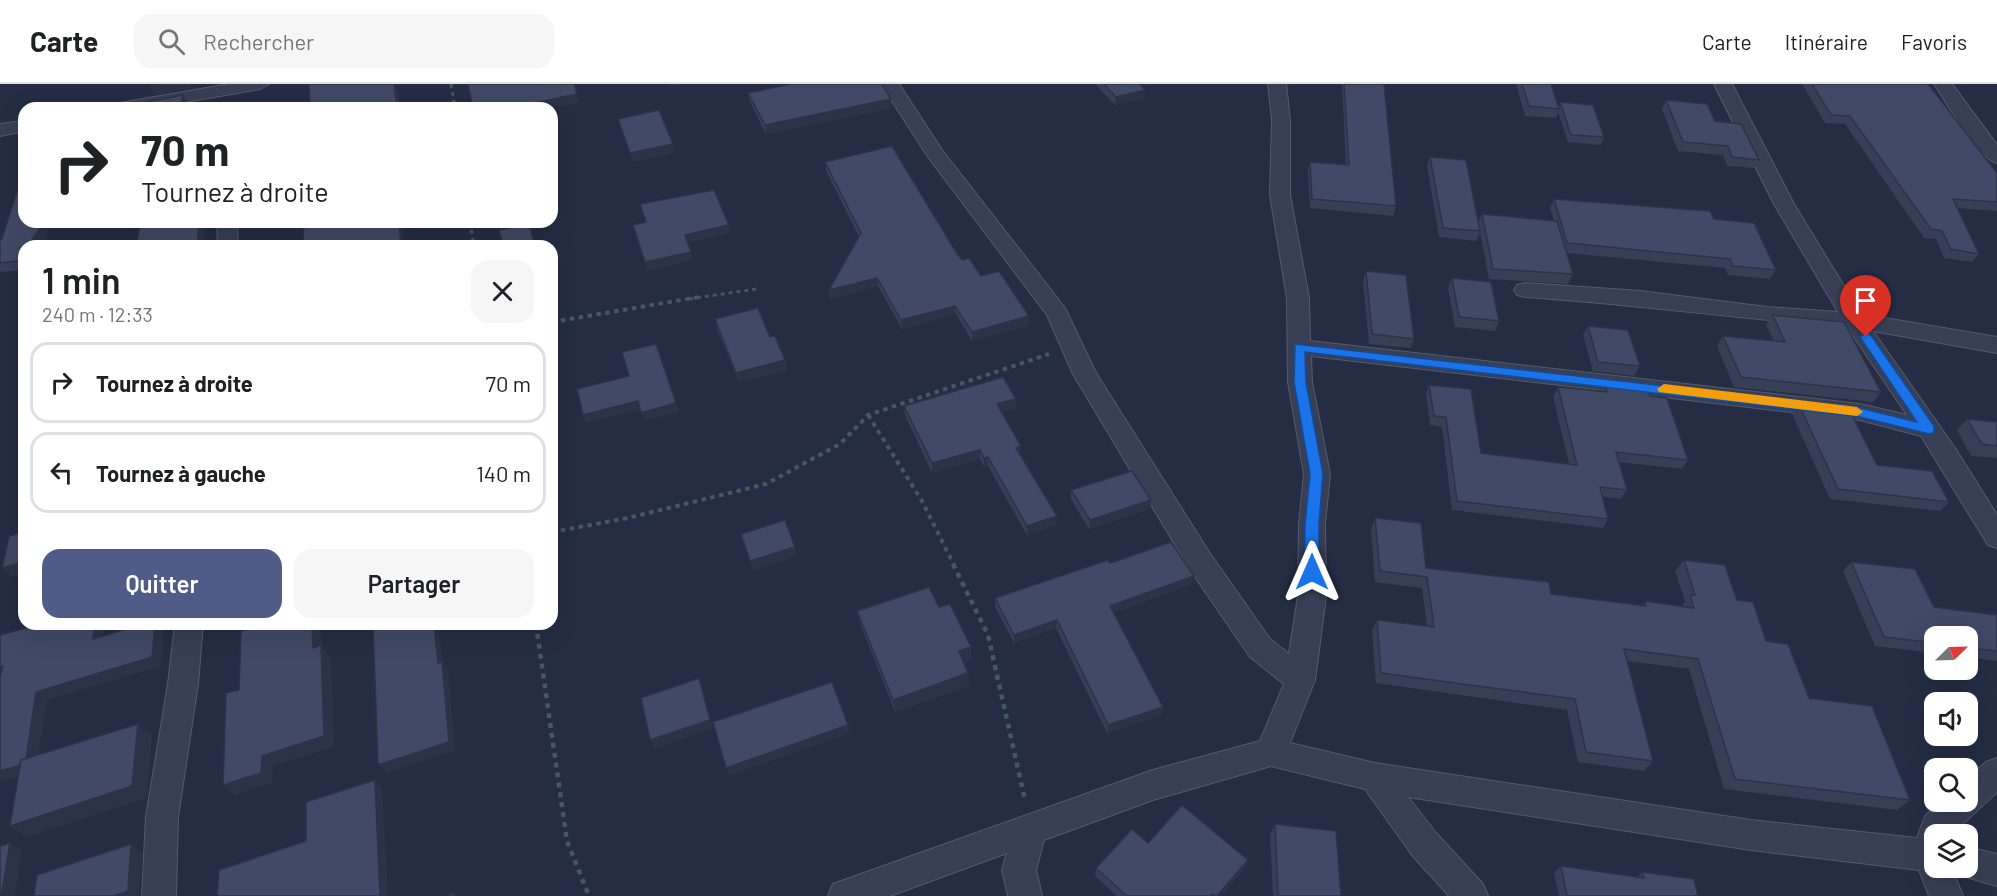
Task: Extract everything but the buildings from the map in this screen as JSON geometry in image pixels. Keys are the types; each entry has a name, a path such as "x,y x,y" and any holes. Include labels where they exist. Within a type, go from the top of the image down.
{"street":[{"path":"164,102 236,92 260,84"},
{"path":"890,84 935,153 1057,313 1085,374 1199,560 1260,648 1300,680"},
{"path":"1271,752 1300,680 1312,596 1312,524 1317,474 1300,382 1298,298 1280,195 1281,120 1277,84"},
{"path":"1723,84 1782,204 1853,320 1929,429 1985,495 1997,537"},
{"path":"1943,84 1975,131 1997,157"},
{"path":"0,130 18,127"},
{"path":"1525,290 1640,298 1767,314 1853,320 1995,344"},
{"path":"1299,347 1860,412 1929,429"},
{"path":"159,896 158,876 169,772 184,682 188,630"},
{"path":"845,896 1031,827 1154,785 1271,752 1375,777 1752,834 1924,854"},
{"path":"1978,789 1997,772"},
{"path":"1375,777 1424,844 1471,896"},
{"path":"1939,824 1953,812"},
{"path":"1025,896 1019,870 1031,827"},
{"path":"1978,865 1997,870"},
{"path":"1940,878 1946,896"}],"path":[{"path":"451,84 453,102"},
{"path":"558,321 612,310 756,289"},
{"path":"558,531 628,518 766,484 840,444 868,415 1011,365 1073,347"},
{"path":"868,415 922,501 988,636 1031,827"},
{"path":"537,630 567,841 589,896"}],"slow traffic":[{"path":"1664,389 1857,412"}],"route":[{"path":"1312,572 1312,524 1317,474 1300,382 1299,347 1860,412 1929,429 1866,337"}]}
